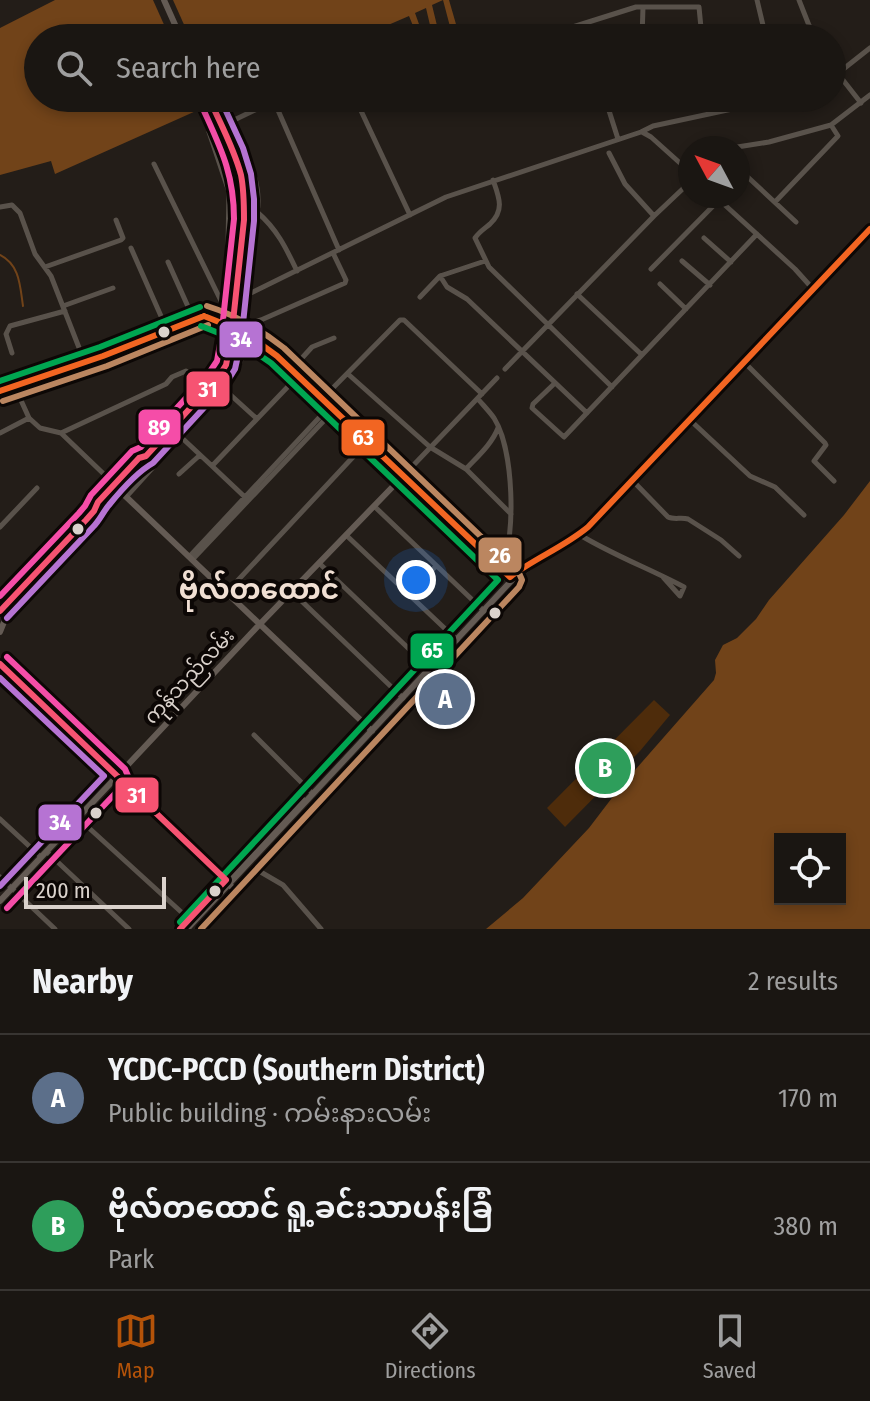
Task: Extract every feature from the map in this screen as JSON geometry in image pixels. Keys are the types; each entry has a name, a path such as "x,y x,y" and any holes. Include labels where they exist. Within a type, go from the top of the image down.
{"main road":[{"path":"164,0 175,24"},
{"path":"1,609 94,511 112,482 139,458 146,456 217,379 226,365 244,200 233,151 215,112"},
{"path":"1,389 85,363 204,316 248,333 267,346 511,579 190,924 180,929"},
{"path":"94,511 104,508 123,494 146,462 146,456"},
{"name":"ကုန်သည်လမ်း","path":"0,901 404,475"},
{"path":"123,494 370,730"},
{"path":"0,632 14,596"},
{"path":"0,657 9,673"},
{"path":"0,664 238,893 204,929"},
{"path":"215,892 312,792"},
{"path":"219,872 227,874 235,871"},
{"path":"190,924 215,892 220,883 219,872"}],"street":[{"path":"757,0 763,24"},
{"path":"799,0 808,24"},
{"path":"642,24 643,7"},
{"path":"582,24 643,7 699,7 701,24"},
{"path":"846,67 870,48"},
{"path":"846,87 861,103"},
{"path":"750,145 831,125 870,95"},
{"path":"123,494 224,389 235,375 244,352 247,324 243,298 235,285 228,245 229,192 209,132 212,126 251,112"},
{"path":"247,324 346,280 282,112"},
{"path":"362,112 410,215"},
{"path":"609,112 618,139"},
{"path":"204,316 446,197 653,126 711,112"},
{"path":"232,121 253,173 257,212"},
{"path":"775,202 838,136 831,125"},
{"path":"641,132 678,161"},
{"path":"609,153 625,184 654,216"},
{"path":"154,164 224,307"},
{"path":"750,179 796,222"},
{"path":"493,180 501,205 493,221 475,236 485,261 612,387"},
{"path":"505,369 678,193"},
{"path":"0,207 12,205 20,213 35,254 51,276 85,363"},
{"path":"651,269 708,208"},
{"path":"728,208 814,290"},
{"path":"228,245 249,217 257,212"},
{"path":"257,212 280,235 297,271"},
{"path":"45,267 121,240 123,238 116,220"},
{"path":"691,420 870,231"},
{"path":"555,383 532,406 564,437 757,234"},
{"path":"704,238 731,262"},
{"path":"131,248 168,332"},
{"path":"420,297 440,276 485,261"},
{"path":"682,261 710,285"},
{"path":"168,262 194,320"},
{"path":"440,276 447,287 467,299 587,413"},
{"path":"660,284 686,309"},
{"path":"12,353 6,334 10,326 64,309 113,288"},
{"path":"511,579 521,568 581,536 814,290"},
{"path":"577,294 642,355"},
{"path":"323,398 400,320 404,320 480,396 498,427 507,461 511,514 508,556 502,569"},
{"path":"292,369 312,347 334,338"},
{"path":"244,352 250,347 267,346"},
{"path":"15,387 29,418 40,428 61,433 112,482 200,382 212,363 218,358 231,361 235,375"},
{"path":"746,364 825,443 814,461 834,481"},
{"path":"61,433 166,384 172,377 186,371 200,382"},
{"path":"348,374 430,447 466,469 511,514"},
{"path":"212,466 299,375"},
{"path":"404,475 497,378"},
{"path":"224,389 256,418"},
{"path":"190,559 333,407"},
{"path":"0,433 29,418"},
{"path":"691,420 750,476 775,487 804,515"},
{"path":"466,469 489,444 498,427"},
{"path":"181,437 247,499"},
{"path":"226,593 368,441"},
{"path":"179,474 200,455"},
{"path":"632,481 668,517 688,519 739,556"},
{"path":"1,525 37,488"},
{"path":"374,506 482,610"},
{"path":"346,535 456,638"},
{"path":"581,536 663,577"},
{"path":"319,563 428,667"},
{"path":"409,594 436,566"},
{"path":"291,591 402,696"},
{"path":"254,735 312,792"},
{"path":"78,818 190,924"},
{"path":"0,819 129,929"},
{"path":"259,871 283,885 321,929"},
{"path":"0,877 55,929"}],"shaded area":[{"path":"55,0 443,0 432,5 437,24 430,24 426,8 415,13 419,24 412,24 409,16 390,24 24,24 24,112 194,112 55,174 51,161 0,175 0,28"},
{"path":"443,0 449,0 456,24 449,24"},
{"path":"870,481 870,929 486,929 523,898 589,828 621,786 714,680 715,660 723,645 737,638"},
{"path":"654,700 670,715 640,751 565,827 547,808"}],"pier":[{"path":"153,0 173,0 184,24 164,24"}],"waterway":[{"path":"0,255 15,270 23,306"}],"transit line":[{"name":"89","path":"0,596 79,513 91,495 132,451 141,447 217,361 234,219 224,159 204,112"},
{"name":"31","path":"0,611 86,520 98,502 139,458 146,456 217,379 226,365 244,220 243,192 235,155 215,112"},
{"name":"34","path":"7,618 95,524 124,487 153,463 225,385 235,369 241,342 254,199 243,148 226,112"},
{"name":"63","path":"510,577 588,527 870,229"},
{"name":"26","path":"201,929 519,587 522,580 519,573 284,348 247,323 207,306"},
{"name":"65","path":"0,381 100,347 200,307"},
{"name":"63","path":"204,316 244,332 277,356 510,577"},
{"name":"63","path":"0,391 103,356 204,316"},
{"name":"26","path":"3,401 107,366 208,325"},
{"name":"65","path":"180,922 498,580 271,363 239,341 201,326"},
{"name":"89","path":"7,657 125,769 128,776 125,783 7,908"},
{"name":"31","path":"0,664 226,880 180,929"},
{"name":"34","path":"0,678 104,776 0,886"}],"place":[{"name":"YCDC-PCCD (Southern District)","path":"445,699"},
{"name":"ဗိုလ်တထောင် ရူ့ခင်းသာပန်းခြံ","path":"605,768"}],"district":[{"name":"ဗိုလ်တထောင်","path":"259,589"}]}
